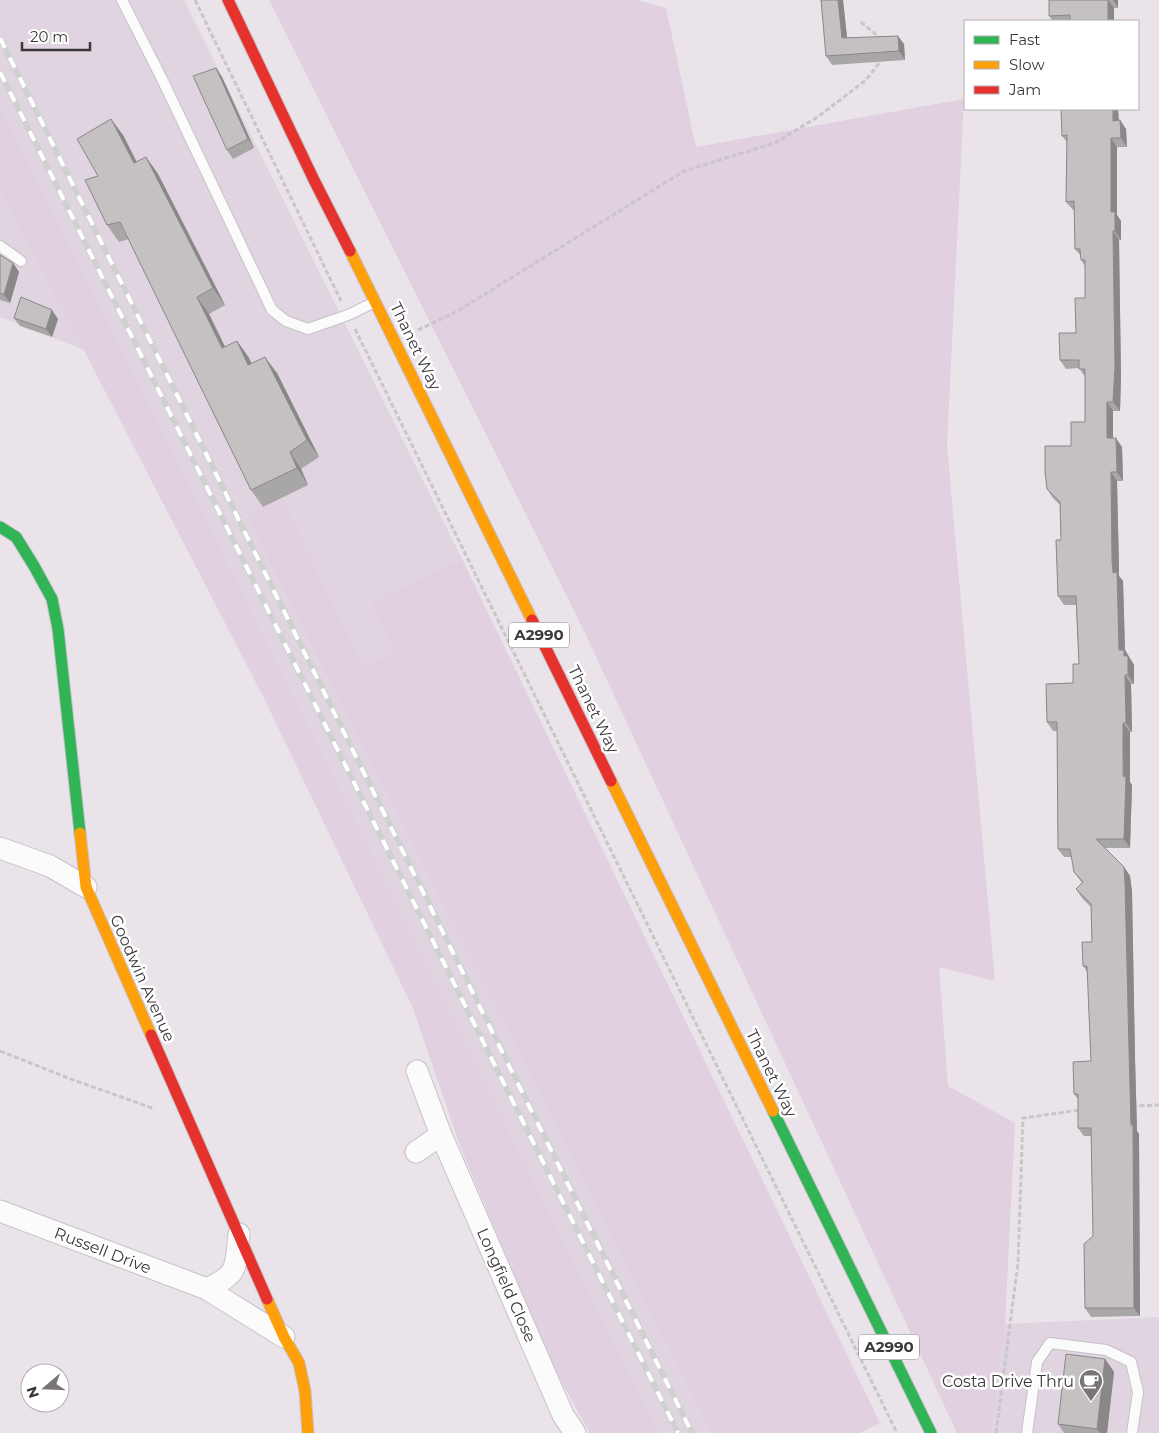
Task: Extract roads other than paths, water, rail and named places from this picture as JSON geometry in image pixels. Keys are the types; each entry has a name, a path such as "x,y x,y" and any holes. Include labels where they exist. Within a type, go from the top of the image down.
{"main road":[{"name":"Thanet Way","path":"228,0 314,180 376,301 926,1429"},
{"name":"Goodwin Avenue","path":"0,527 16,537 52,599 58,629 86,887 284,1337 299,1363 305,1391 308,1433"}],"street":[{"path":"0,848 50,866 86,887"},
{"name":"Longfield Close","path":"417,1071 441,1135 563,1415 574,1433"},
{"path":"416,1152 441,1135"},
{"name":"Russell Drive","path":"0,1211 206,1289 284,1337"},
{"path":"206,1289 224,1280 235,1269 239,1234"}],"lane":[{"path":"122,0 163,81 272,310 286,321 308,329 348,315 376,301"},
{"path":"0,246 21,262"},
{"path":"1027,1433 1038,1362 1050,1343 1106,1350 1131,1362 1138,1392 1132,1433"}],"railway":[{"path":"0,38 692,1433"},
{"path":"0,72 678,1433"}],"place":[{"name":"Costa Drive Thru","path":"1091,1402"}]}
